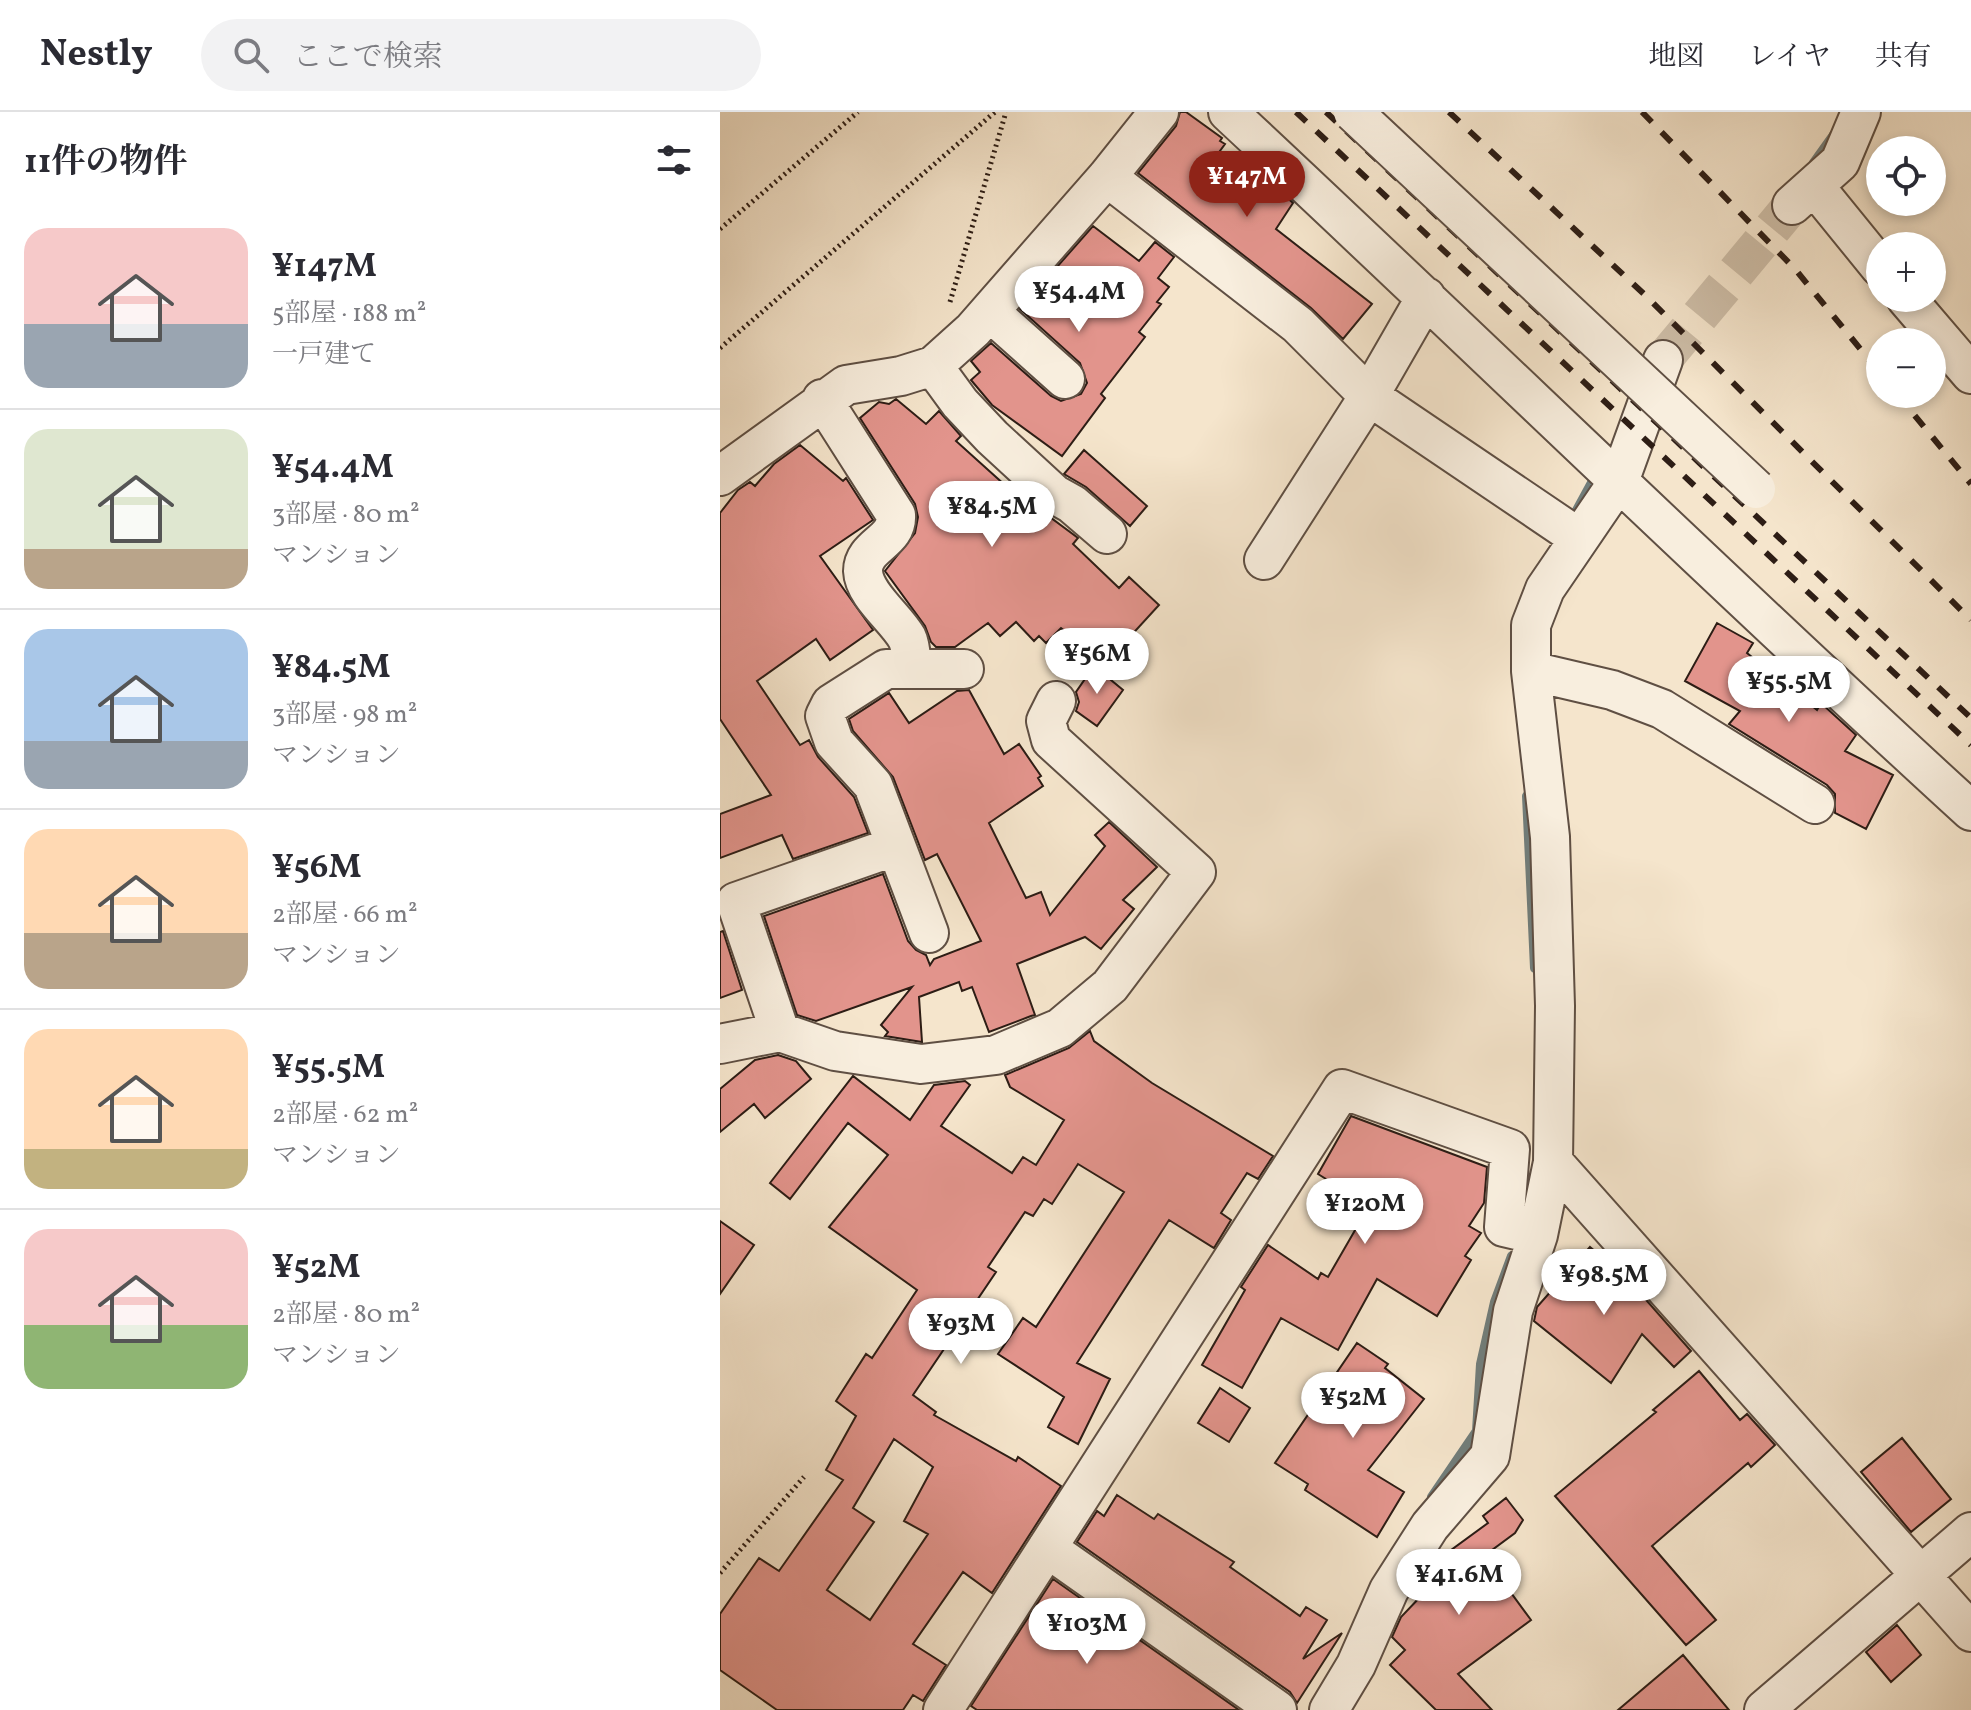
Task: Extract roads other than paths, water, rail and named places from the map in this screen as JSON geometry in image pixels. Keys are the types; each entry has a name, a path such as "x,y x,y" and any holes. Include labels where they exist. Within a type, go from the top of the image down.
{"street":[{"path":"720,476 822,399 846,385 901,376 940,359 990,312 1159,112"},
{"path":"1228,112 1620,479 1799,654 1971,811"},
{"path":"1353,112 1756,489"},
{"path":"1861,112 1840,162 1803,196 1866,254"},
{"path":"1107,177 1298,325 1369,396 1570,532"},
{"path":"1264,560 1369,396 1426,297"},
{"path":"990,312 1065,379"},
{"path":"1918,312 1971,374"},
{"path":"940,359 960,403 992,437 1054,494 1072,504 1107,534"},
{"path":"1521,1231 1553,1162 1555,1006 1550,837 1531,671 1531,625 1570,532 1620,479 1663,360"},
{"path":"822,399 896,515 892,535 868,555 863,570 868,585 908,640 912,668"},
{"path":"929,933 873,785 834,742 825,716 831,704 876,673 912,668 964,669"},
{"path":"1531,671 1612,690 1662,709 1815,804"},
{"path":"720,1044 780,1032 835,1051 921,1064 996,1055 1060,1028 1110,986 1196,872 1051,740 1046,721 1056,701"},
{"path":"780,1032 736,902 896,846"},
{"path":"943,1710 1342,1089 1510,1149 1521,1231 1513,1311 1490,1456 1430,1526 1389,1590 1356,1665 1329,1710"},
{"path":"1553,1162 1971,1632"},
{"path":"1764,1710 1971,1532"},
{"path":"1047,1548 1277,1710"}],"waterway":[{"path":"1814,163 1834,135"},
{"path":"1575,514 1593,481"},
{"path":"1527,796 1535,968"},
{"path":"1432,1497 1477,1431 1481,1364 1495,1302 1512,1256"}],"tunnel":[{"path":"1663,360 1792,205"}],"railway":[{"path":"1296,112 1971,745"},
{"path":"1326,112 1971,718"},
{"path":"1449,112 1645,295 1971,620"},
{"path":"1642,112 1795,269 1866,356"},
{"path":"1909,408 1971,484"}]}
